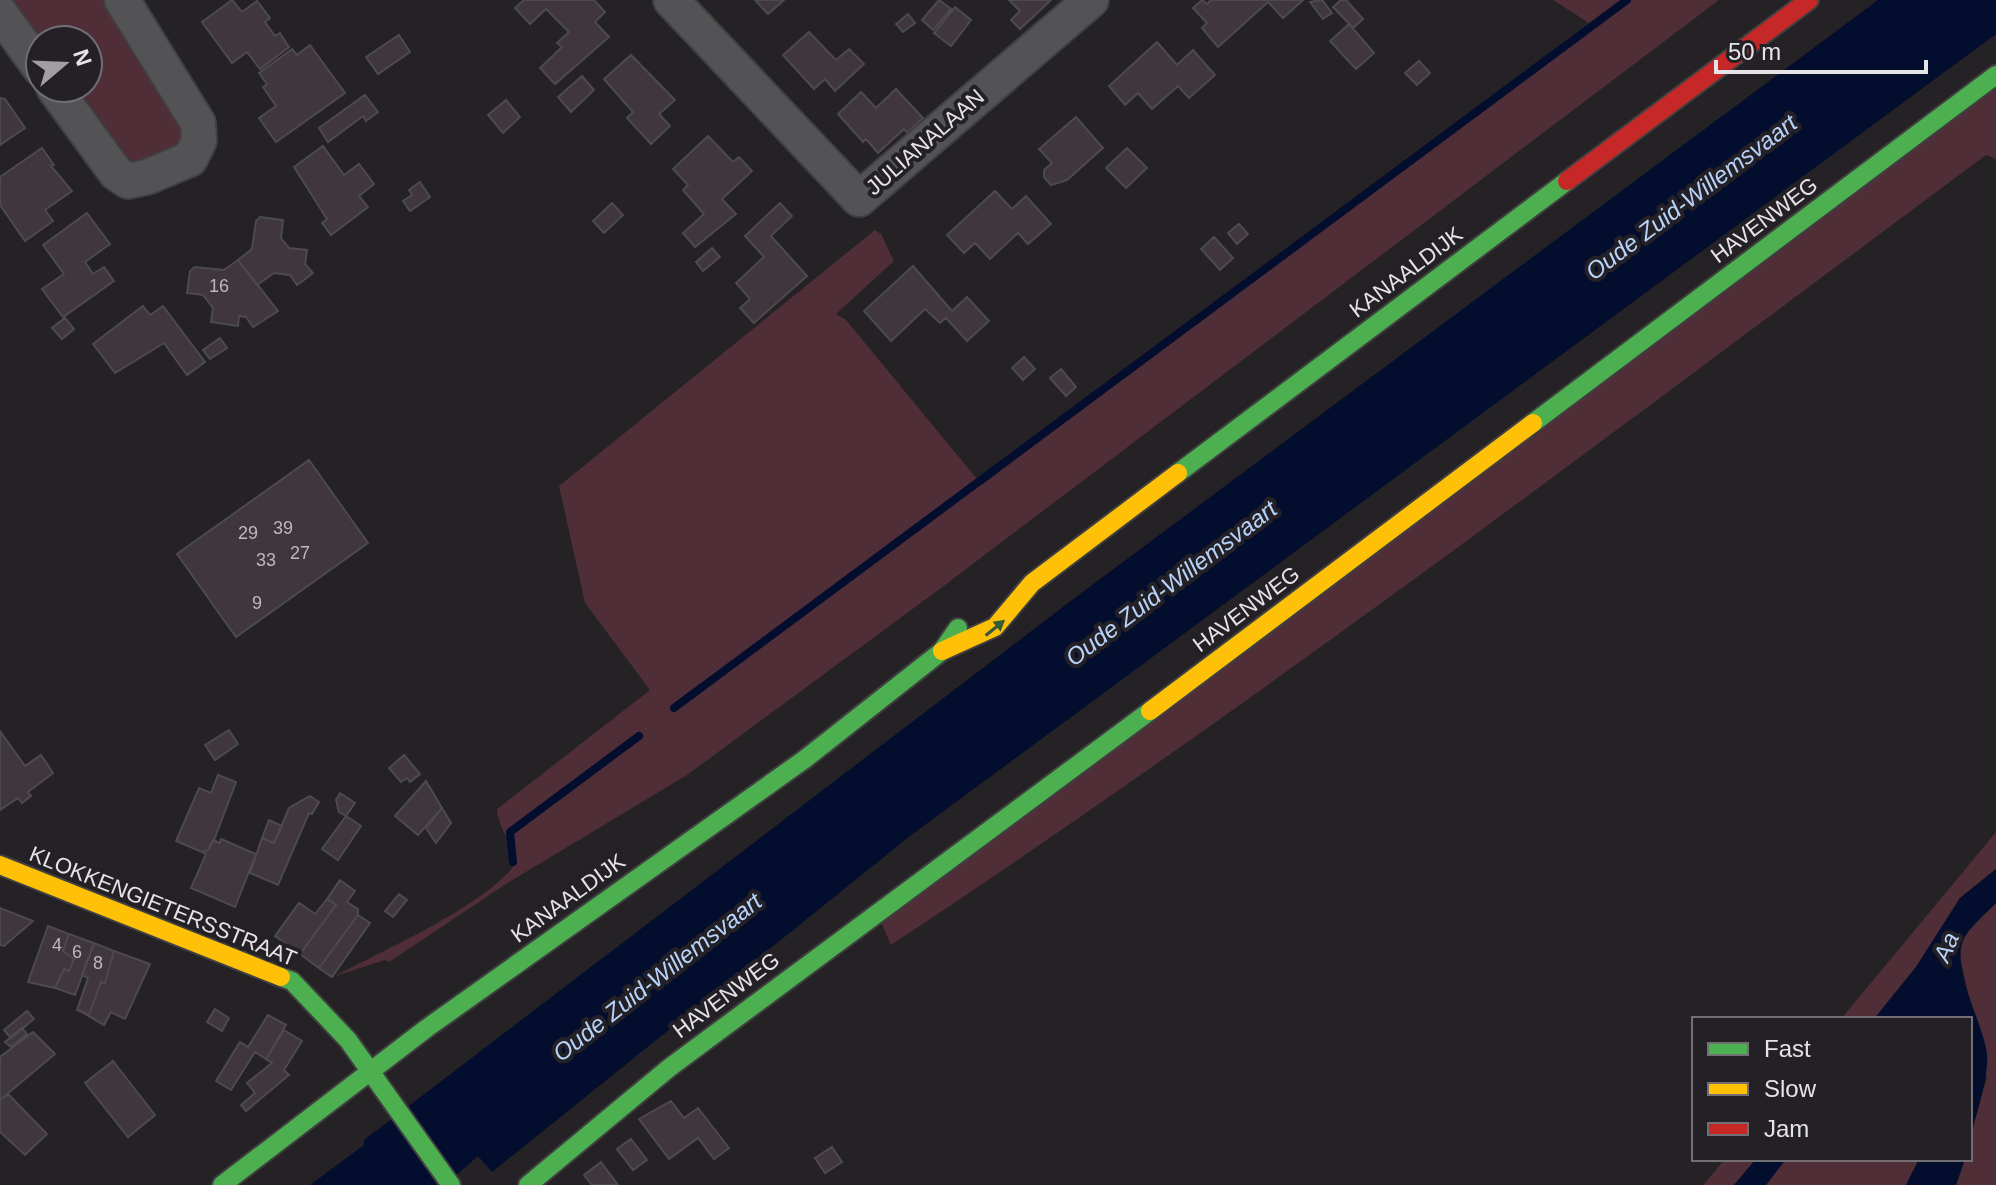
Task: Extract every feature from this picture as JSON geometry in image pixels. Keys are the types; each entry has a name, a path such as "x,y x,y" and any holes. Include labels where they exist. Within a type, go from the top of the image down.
{"street":[{"path":"66,104 116,173 128,181 147,177 190,159 199,141 198,123 122,0"},
{"name":"JULIANALAAN","path":"671,0 859,199 1091,0"},
{"name":"KANAALDIJK","path":"942,651 981,639 1013,613 1032,583 1809,0"},
{"path":"0,13 24,46"},
{"name":"HAVENWEG","path":"528,1185 669,1068 1235,648 1996,75"},
{"name":"KANAALDIJK","path":"998,592 1032,583"},
{"name":"KANAALDIJK","path":"222,1185 371,1070 805,759 942,651 965,617"},
{"name":"KLOKKENGIETERSSTRAAT","path":"0,865 292,981 341,1031 450,1184"}],"shaded area":[{"path":"12,0 107,0 189,134 185,140 143,165 129,159 89,104 104,104 104,24 29,24"},
{"path":"1553,0 1719,0 937,591 687,775 506,884 389,962 385,960 335,976 434,925 485,893 504,877 517,861 497,809 650,690 585,603 559,486 875,230 881,234 894,261 836,314 846,320 982,485 1589,23"},
{"path":"1996,87 1996,159 1986,155 1307,657 1170,755 891,945 879,917"},
{"path":"1996,832 1996,869 1960,898 1916,967 1876,1017 1843,1017"},
{"path":"1996,903 1996,1185 1956,1185 1964,1161 1972,1161 1975,1113 1987,1079 1959,952 1965,935"},
{"path":"1723,1161 1754,1161 1734,1185 1703,1185"},
{"path":"1784,1161 1918,1161 1906,1185 1766,1185"}],"water":[{"name":"Oude Zuid-Willemsvaart","path":"1878,0 1996,0 1996,34 910,836 492,1172 478,1156 445,1185 310,1185 364,1145 364,1140 1076,597"},
{"name":"Aa","path":"1996,869 1996,903 1972,926 1961,947 1963,976 1987,1054 1984,1085 1972,1131 1972,1017 1876,1017 1916,967 1960,898"},
{"path":"1754,1161 1784,1161 1766,1185 1734,1185"},
{"path":"1918,1161 1964,1161 1956,1185 1906,1185"}],"building":[{"path":"232,0 242,12 257,1 270,18 265,22 275,36 280,33 289,47 260,69 247,52 232,63 202,22"},
{"path":"524,0 594,0 605,12 595,22 609,37 555,84 540,68 562,47 557,43 569,32 546,9 530,24 515,8"},
{"path":"755,0 784,0 768,14"},
{"path":"939,0 951,9 933,30 922,20"},
{"path":"1009,0 1051,0 1020,29 1011,20 1020,11"},
{"path":"1202,0 1207,4 1211,0 1303,0 1283,18 1268,2 1218,47 1202,28 1207,23 1193,8"},
{"path":"1322,0 1332,13 1323,19 1310,2"},
{"path":"1346,0 1363,19 1353,28 1333,7"},
{"path":"955,7 971,20 951,46 934,33"},
{"path":"908,14 915,23 903,32 896,24"},
{"path":"1349,24 1374,53 1356,69 1330,41"},
{"path":"809,32 836,60 849,49 864,64 835,91 825,79 814,89 783,55"},
{"path":"399,35 410,52 378,74 366,57"},
{"path":"1157,42 1177,65 1193,50 1215,75 1189,98 1178,86 1152,109 1138,93 1125,105 1109,86"},
{"path":"310,45 345,93 276,142 259,118 276,106 263,87 267,84 259,73 292,49 297,55"},
{"path":"631,55 675,100 659,114 670,126 651,144 627,118 633,112 604,79"},
{"path":"1419,61 1430,73 1417,85 1405,73"},
{"path":"582,76 594,90 571,112 558,97"},
{"path":"896,89 923,118 907,133 904,129 878,153 866,139 863,142 838,114 861,92 876,108"},
{"path":"365,95 378,112 366,121 363,116 328,142 319,128"},
{"path":"0,98 5,99 25,128 0,145"},
{"path":"506,100 520,117 503,133 488,115"},
{"path":"1076,117 1103,148 1067,180 1051,185 1044,177 1044,170 1052,163 1039,149"},
{"path":"708,136 733,162 739,157 752,171 722,199 736,214 695,247 683,233 704,214 683,190 688,185 673,169"},
{"path":"323,146 344,175 359,164 374,184 359,196 368,207 331,235 322,223 327,219 294,167"},
{"path":"42,148 54,165 51,166 72,191 45,210 53,221 25,241 0,205 0,177"},
{"path":"1127,148 1147,168 1126,188 1106,168"},
{"path":"420,182 430,197 410,211 403,201 412,195 409,190"},
{"path":"995,191 1012,209 1026,196 1051,224 1028,244 1018,233 990,259 975,243 964,253 947,235"},
{"path":"612,203 623,215 604,233 593,221"},
{"path":"780,203 792,216 771,236 807,276 754,323 740,308 750,299 736,283 764,257 745,236"},
{"path":"87,213 110,244 85,262 93,274 104,267 114,281 63,317 42,289 64,274 43,245"},
{"path":"260,217 283,220 281,238 289,248 307,250 305,264 313,273 297,285 290,275 274,273 257,285 238,260 252,249 256,221"},
{"path":"1239,224 1248,234 1237,244 1228,233"},
{"path":"1214,237 1233,258 1220,270 1201,249"},
{"path":"712,248 720,257 703,271 696,262"},
{"path":"238,260 278,311 253,327 246,317 239,316 238,326 211,322 213,308 203,295 187,293 190,271 195,267 224,270"},
{"path":"913,266 952,311 967,297 989,321 967,341 946,318 940,323 925,309 891,341 864,311"},
{"path":"143,306 150,315 163,306 205,362 187,375 164,343 115,373 93,344"},
{"path":"65,318 74,329 62,339 52,328"},
{"path":"220,338 227,348 210,359 203,350"},
{"path":"1024,357 1035,369 1023,380 1012,368"},
{"path":"1061,369 1076,387 1066,396 1050,378"},
{"path":"309,460 368,543 236,637 177,554"},
{"path":"229,730 238,744 215,760 205,745"},
{"path":"0,731 25,766 41,755 53,773 28,792 31,796 22,803 18,798 0,810"},
{"path":"404,755 420,774 410,782 407,778 401,782 389,768"},
{"path":"218,775 236,782 214,840 208,850 202,852 176,841 199,788 211,793"},
{"path":"426,781 442,808 418,835 395,816"},
{"path":"340,793 355,803 346,816 339,812 336,800"},
{"path":"310,796 319,802 312,814 309,813 278,885 250,873 262,838 274,843 289,808"},
{"path":"442,808 451,823 436,843 426,828"},
{"path":"346,816 361,826 338,860 322,849"},
{"path":"269,820 282,826 274,843 262,838"},
{"path":"221,839 256,854 235,907 191,888 206,854 202,852 208,850 213,840 220,843"},
{"path":"340,880 355,891 347,902 358,909 358,915 319,968 300,954 336,905 327,899"},
{"path":"399,894 407,900 393,917 385,911"},
{"path":"327,899 336,905 300,954 275,936 299,903 315,914"},
{"path":"0,908 33,921 4,946 0,945"},
{"path":"358,915 370,923 332,977 319,968"},
{"path":"48,926 69,934 63,951 74,959 69,971 64,969 55,988 28,982"},
{"path":"69,934 94,943 75,995 55,988 64,969 69,971 74,959 63,951"},
{"path":"94,943 114,951 105,983 101,982 89,1015 77,1010 88,978 82,975"},
{"path":"114,951 150,964 125,1019 111,1012 104,1025 80,1011 89,1015 101,982 105,983"},
{"path":"215,1009 229,1018 222,1031 207,1022"},
{"path":"27,1011 34,1019 11,1038 4,1030"},
{"path":"268,1015 286,1025 266,1059 255,1052 231,1090 216,1081 240,1042 248,1047"},
{"path":"22,1028 27,1034 11,1047 5,1042"},
{"path":"284,1030 302,1041 284,1070 289,1075 246,1111 241,1105 255,1093 247,1083 272,1063 266,1059"},
{"path":"33,1032 55,1054 0,1100 0,1057"},
{"path":"113,1061 155,1115 128,1137 85,1083"},
{"path":"8,1094 47,1134 25,1155 0,1132 0,1100"},
{"path":"671,1101 684,1118 698,1108 729,1148 714,1159 698,1138 669,1159 639,1119"},
{"path":"631,1139 647,1160 633,1170 617,1149"},
{"path":"832,1147 842,1162 825,1173 815,1158"},
{"path":"601,1162 618,1185 592,1185 584,1175"}],"waterway":[{"path":"674,708 1627,0"},
{"path":"513,862 510,832 639,736"}],"traffic: fast":[{"path":"1533,423 1996,75"},
{"path":"1178,473 1567,181"},
{"path":"222,1185 427,1028 805,759 942,651 958,628"},
{"path":"528,1185 669,1068 1150,711"},
{"path":"281,977 292,981 348,1040 451,1185"}],"traffic: slow":[{"path":"1150,711 1533,423"},
{"path":"942,651 995,627 1032,583 1178,473"},
{"path":"0,865 281,977"}],"traffic: jam":[{"path":"1567,181 1809,0"}]}
